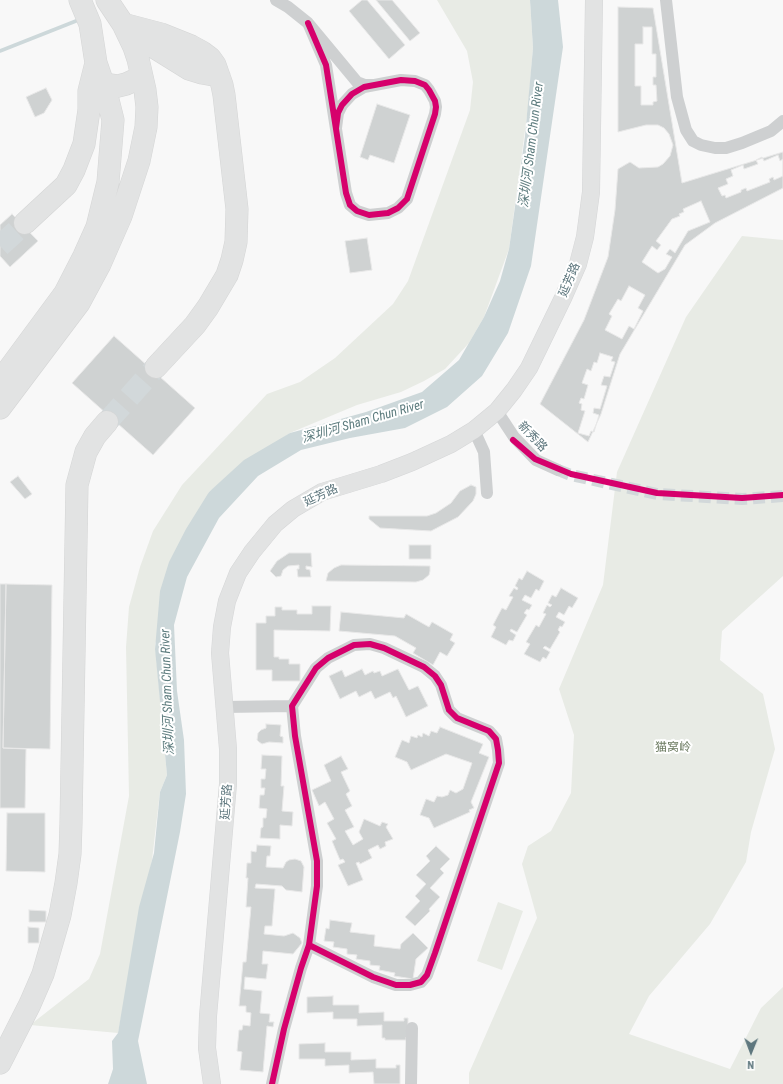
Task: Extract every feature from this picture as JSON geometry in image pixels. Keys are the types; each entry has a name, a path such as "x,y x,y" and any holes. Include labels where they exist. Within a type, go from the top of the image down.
{"highway":[{"path":"0,408 78,303 92,260 96,227 108,182 112,148 113,120 96,63 91,30 80,0"},
{"path":"0,382 65,293 113,236 130,191 144,143 147,107 138,59 116,13"},
{"path":"116,13 152,46 189,69 219,76 224,95 237,209 236,242 227,275 208,307 194,325 156,367"},
{"path":"25,223 66,185 74,170 84,144 90,110 89,91 96,63"},
{"path":"103,84 118,86 137,79 142,75"},
{"path":"0,1063 30,1004 43,974 60,915 70,854 78,485 86,452 95,436 107,422"}],"main road":[{"name":"延芳路","path":"212,1084 207,1048 208,1016 228,784 228,749 220,653 222,627 227,601 238,573 252,552 276,524 294,509 322,492 381,474 412,462 451,444 474,430 497,411 514,390 532,362 578,264 585,237 590,192 594,0"}],"street":[{"path":"276,0 288,7 308,23 357,82 365,85 374,85"},
{"path":"666,0 677,97 686,130 692,141 700,145 715,148 726,148 742,143 771,130 783,121"},
{"path":"308,23 326,66 346,193 350,205 357,211 369,215 388,213 398,208 407,199 435,114 435,101 425,85 415,81 401,80 374,85 358,90 346,99 338,113 336,128"},
{"name":"新秀路","path":"497,411 514,437 536,460 558,470"},
{"path":"474,430 484,452 487,493"},
{"path":"272,1084 284,1029 300,968 309,945 317,886 317,861 292,706 316,668 328,658 354,645 370,644 384,648 424,667 435,676 441,685 449,710 457,718 489,731 496,739 499,763 428,975 421,982 410,986 396,985 373,977 309,945"},
{"path":"224,707 292,706"},
{"path":"411,1084 412,1028"}],"green space":[{"path":"437,0 530,0 533,48 528,108 509,249 484,317 469,343 445,369 401,392 357,405 290,433 209,492 155,644 167,775 160,792 152,860 118,1033 30,1025 89,979 100,954 129,796 126,647 129,607 140,567 153,531 182,485 267,394 300,382 335,358 393,304 408,281 470,110 473,82 467,51"},
{"name":"猫窝岭","path":"742,236 783,240 783,576 722,631 720,660 763,694 775,749 751,832 746,862 710,924 649,996 629,1034 730,1069 761,1008 783,987 783,1084 469,1084 469,1073 537,918 522,864 528,846 551,831 571,793 574,735 559,689 603,585 617,472 686,317"},
{"path":"498,902 523,911 502,970 477,961"}],"water":[{"name":"深圳河 Sham Chun River","path":"530,0 558,0 563,47 531,266 508,333 482,376 447,407 405,428 350,438 301,450 258,476 219,518 187,577 174,625 177,691 184,740 186,794 180,832 138,1041 147,1084 108,1084 113,1069 112,1041 118,1033 139,907 154,853 160,792 167,775 155,649 160,591 169,562 186,529 209,492 244,460 290,433 366,412 422,392 459,360 484,317 500,281 509,249 525,136 533,48"}],"building":[{"path":"362,0 367,0 405,45 389,59 349,11"},
{"path":"376,0 392,0 420,33 410,41"},
{"path":"618,7 653,8 682,183 783,152 783,188 715,223 685,245 620,354 601,414 588,442 540,404 584,320 608,257 615,210 618,169 630,162 639,168 658,167 670,156 673,145 669,134 664,128 658,125 646,125 618,132"},
{"path":"643,27 652,27 652,54 656,54 656,77 653,77 653,85 656,85 657,101 653,102 653,105 641,105 641,86 635,86 635,44 643,44"},
{"path":"46,88 52,100 44,113 35,117 26,97"},
{"path":"377,104 410,115 394,163 370,155 368,160 360,157"},
{"path":"778,155 780,161 783,159 783,176 774,180 773,177 769,179 770,182 747,191 746,188 741,190 741,192 726,198 725,195 722,196 718,188 728,184 726,179 733,176 731,170 743,165 744,169 758,164 756,160 762,157 764,161"},
{"path":"701,201 710,222 688,231 675,253 670,249 666,254 672,257 665,269 658,273 642,262 652,246 657,250 661,245 656,241 672,219 680,216 679,214 684,212 683,209"},
{"path":"12,214 38,241 10,267 0,256 0,225"},
{"path":"367,238 372,270 350,273 345,241"},
{"path":"629,286 645,295 638,308 643,311 634,329 629,326 622,339 605,330 612,316 609,314 618,299 621,301"},
{"path":"114,336 195,408 153,455 72,383"},
{"path":"600,353 613,357 611,361 615,362 610,377 604,376 601,385 607,386 600,409 594,408 593,413 599,415 594,432 591,431 589,436 578,433 585,411 581,410 582,404 579,403 581,398 584,399 588,385 582,383 587,369 591,371 594,362 597,363"},
{"path":"18,476 32,494 25,499 10,482"},
{"path":"471,485 476,487 476,494 473,501 458,517 431,531 380,528 369,519 369,516 427,516 436,513 451,503 460,491"},
{"path":"409,545 431,545 431,559 409,559"},
{"path":"289,553 311,553 312,567 306,566 306,569 310,570 311,577 298,577 297,569 299,569 299,565 288,566 283,570 281,576 276,577 270,571 277,561"},
{"path":"341,565 430,566 430,571 429,575 423,580 416,582 326,581 328,573"},
{"path":"527,571 544,581 539,591 536,589 531,598 525,595 522,600 532,605 529,610 527,609 524,613 527,615 517,632 511,629 510,631 516,635 513,641 509,640 506,645 491,637 496,627 493,625 502,608 506,610 513,597 509,596 514,588 517,590 518,588 515,586 519,578 522,580"},
{"path":"0,584 6,584 3,748 26,749 25,808 0,808"},
{"path":"6,584 52,585 50,749 3,748"},
{"path":"561,588 578,598 572,608 569,606 564,615 559,612 556,617 565,622 562,627 560,626 558,630 560,632 550,649 545,646 543,648 550,652 546,659 543,657 540,662 524,654 530,644 526,642 536,625 539,627 546,614 543,613 547,605 550,607 552,605 548,603 552,595 556,597"},
{"path":"312,606 331,606 330,631 274,630 274,657 279,657 279,659 289,659 289,664 300,664 300,681 272,681 272,670 256,670 256,623 266,623 266,616 275,616 275,607 282,607 282,610 297,610 297,614 312,614"},
{"path":"341,612 404,618 406,614 429,627 432,622 453,634 450,640 455,643 447,656 440,652 433,665 413,653 416,648 395,636 339,631"},
{"path":"362,669 365,675 373,671 374,673 380,671 382,676 398,669 409,690 418,686 428,706 406,717 396,696 393,698 390,692 375,699 371,691 359,697 356,691 340,699 329,676 342,670 345,677"},
{"path":"266,724 281,725 280,736 283,737 283,743 269,742 262,744 257,740 258,733 266,728"},
{"path":"440,727 483,744 479,753 489,757 471,802 474,808 469,810 470,812 434,828 429,818 420,815 426,799 434,802 437,796 442,797 448,795 450,790 456,793 463,789 472,763 446,754 411,770 407,762 395,757 402,740 409,743 411,736 417,738 418,735 422,737 423,733 429,736 431,731 437,733"},
{"path":"262,755 282,756 281,786 284,786 282,811 293,812 292,826 280,825 280,839 260,838 261,828 263,827 263,818 266,818 267,809 259,808 260,795 264,795 265,788 261,788 261,779 265,779 266,769 261,769"},
{"path":"341,756 348,769 341,772 350,791 346,794 352,806 345,810 354,827 345,831 353,845 363,839 359,832 364,819 380,826 382,822 388,824 386,827 393,839 385,842 386,846 380,849 378,845 368,850 372,858 360,864 359,862 356,863 363,880 348,886 338,865 345,862 343,859 340,860 332,841 336,839 327,823 334,819 325,802 319,806 312,790 331,781 324,765"},
{"path":"7,813 45,813 45,872 6,871"},
{"path":"257,845 271,846 270,856 267,856 266,867 283,868 286,862 295,859 301,861 304,867 302,892 286,890 282,886 256,884 255,888 275,889 272,926 265,926 264,934 284,936 293,933 300,938 302,943 293,954 263,951 262,964 268,964 266,979 245,977 244,989 262,991 260,1013 270,1014 269,1022 274,1022 273,1027 267,1026 263,1072 240,1070 242,1052 237,1051 239,1030 242,1030 243,1025 250,1026 251,1013 246,1012 246,1006 239,1006 243,962 246,962 251,907 246,907 248,878 246,878 247,863 251,863 251,851 256,852"},
{"path":"436,846 450,859 440,869 444,873 430,888 440,897 429,909 430,911 415,926 405,917 420,901 415,896 426,884 416,875 430,861 426,856"},
{"path":"29,910 46,911 46,922 29,922"},
{"path":"330,920 352,923 350,932 375,935 374,946 400,949 401,944 413,933 428,948 416,959 413,979 394,976 395,973 379,970 380,966 370,965 370,961 356,959 357,955 347,954 347,949 333,947 334,942 324,941 326,928 329,929"},
{"path":"28,927 39,928 39,943 28,943"},
{"path":"333,996 333,1005 359,1005 359,1013 384,1012 384,1021 404,1021 404,1018 408,1018 408,1037 406,1037 406,1040 385,1040 385,1038 382,1038 382,1025 357,1026 357,1019 333,1019 333,1012 307,1013 307,997"},
{"path":"325,1043 325,1052 351,1052 351,1060 376,1059 376,1068 396,1068 396,1065 400,1065 400,1084 374,1084 373,1072 349,1073 349,1065 325,1066 325,1059 299,1059 299,1044"}],"waterway":[{"path":"0,51 81,19"}],"tunnel":[{"path":"0,246 25,223"},
{"path":"107,422 156,367"},
{"path":"558,470 571,475 657,494 742,499 783,496"}],"cycle path":[{"path":"308,23 326,65 346,193 350,205 357,211 369,215 388,213 398,208 407,199 435,114 435,101 425,85 415,81 401,80 364,87 352,94 342,105 338,113 336,128"},
{"path":"513,440 535,459 571,474 657,493 742,498 783,495"},
{"path":"272,1084 284,1029 309,945 317,886 317,861 295,736 292,706 316,668 328,658 354,645 370,644 384,648 424,667 435,676 441,685 449,710 457,718 489,731 496,739 499,763 435,953 427,975 421,982 410,985 396,985 373,977 309,945"}]}
